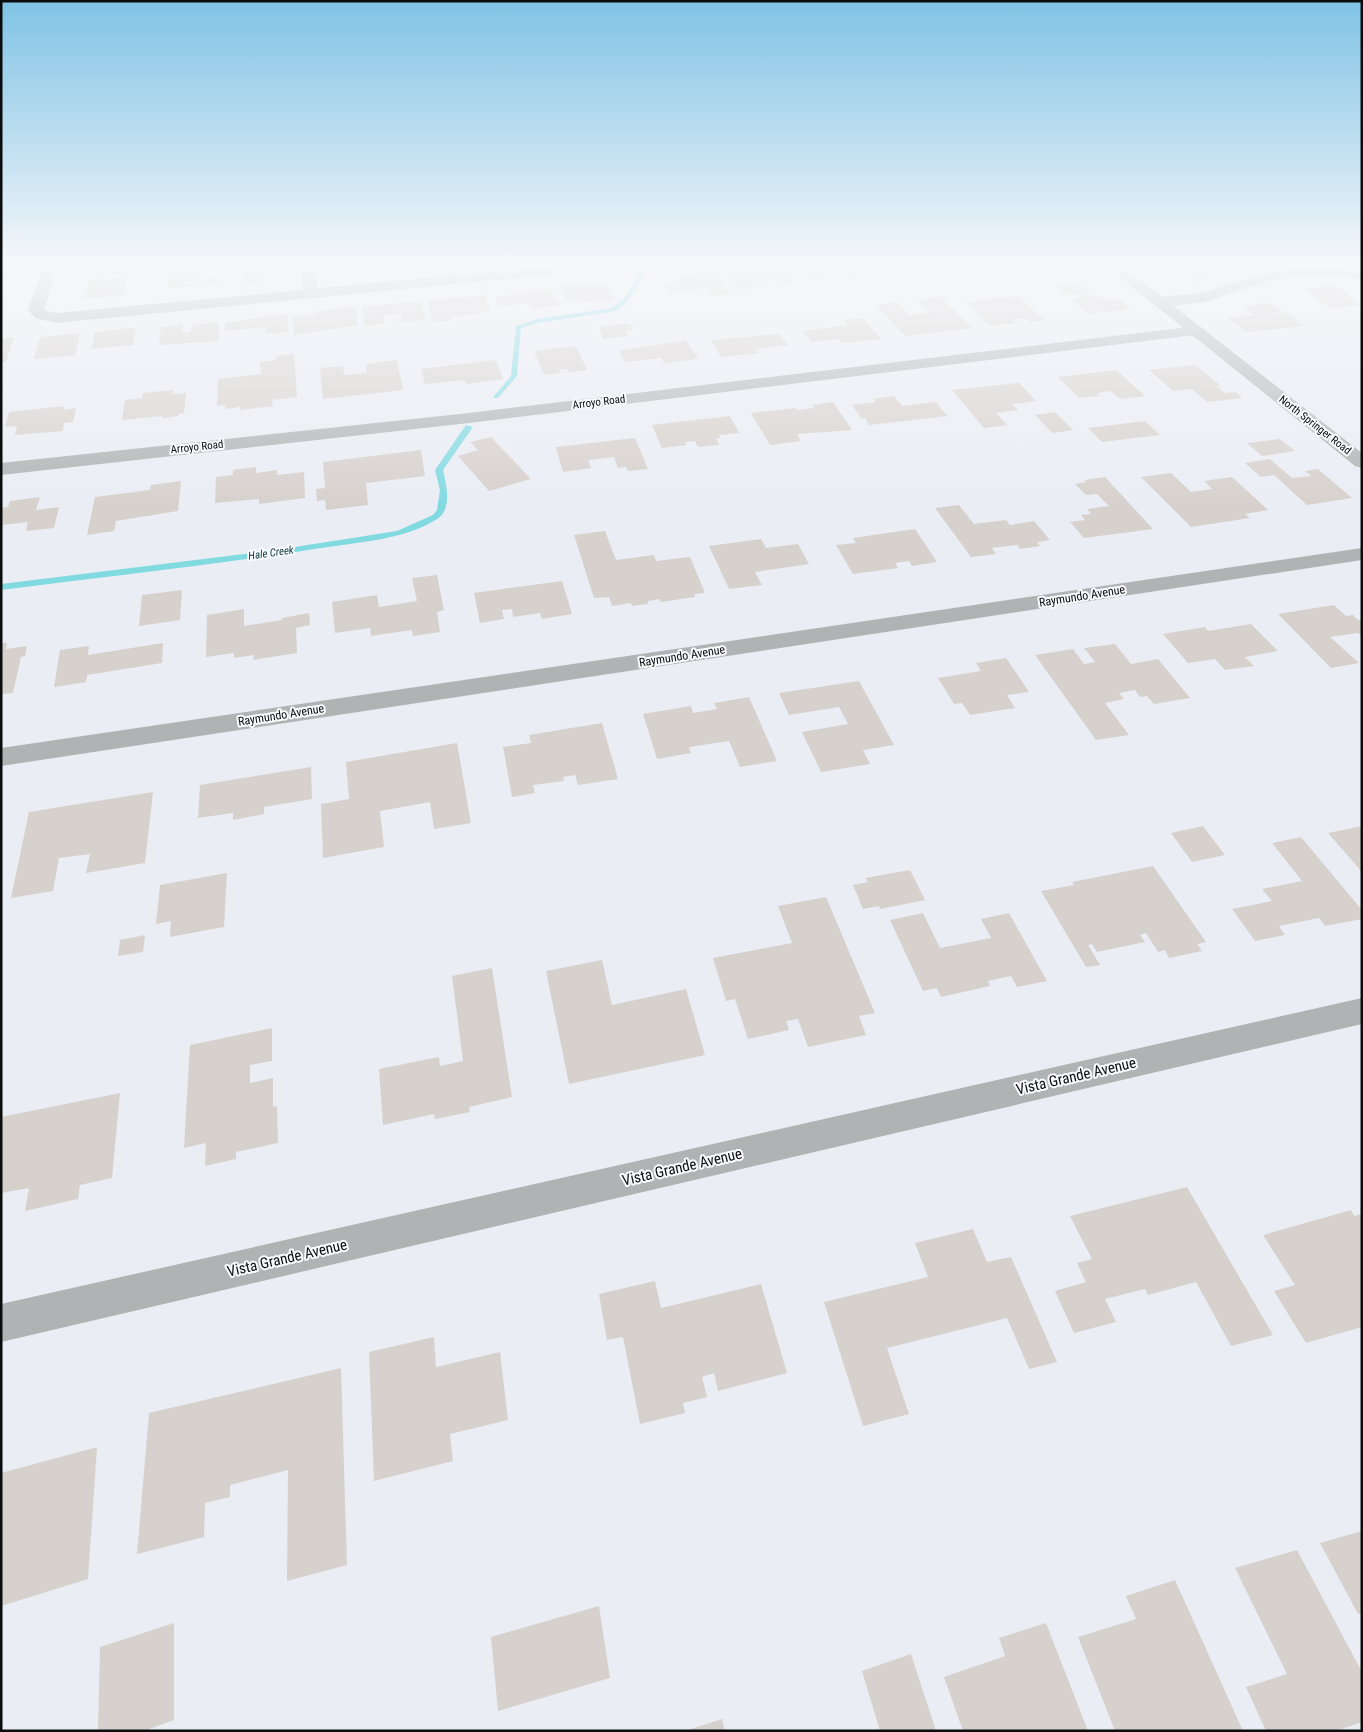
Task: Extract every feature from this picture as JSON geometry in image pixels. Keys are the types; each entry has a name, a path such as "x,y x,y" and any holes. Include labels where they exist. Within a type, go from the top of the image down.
{"street":[{"name":"Arroyo Road","path":"1,469 469,418 1073,346"},
{"name":"North Springer Road","path":"1216,346 1362,462"},
{"name":"Raymundo Avenue","path":"1,757 1362,554"},
{"name":"Vista Grande Avenue","path":"1,1323 1362,1011"}],"building":[{"path":"1,346 11,346 6,362 1,362"},
{"path":"38,346 77,346 75,355 34,359"},
{"path":"92,346 124,346 91,349"},
{"path":"576,346 587,370 569,372 567,369 559,369 561,373 544,375 534,351"},
{"path":"651,346 690,346 698,359 664,363 661,358 625,362 619,351"},
{"path":"714,346 781,346 755,349 759,353 721,357"},
{"path":"294,354 297,397 272,400 273,406 240,410 240,407 225,409 226,405 217,406 218,379 261,374 260,362 276,360 276,356"},
{"path":"397,360 403,390 323,399 320,368 343,366 344,375 367,373 366,364"},
{"path":"496,360 503,379 466,384 465,380 425,384 421,369"},
{"path":"1195,365 1220,385 1216,386 1225,393 1236,392 1242,398 1207,402 1192,389 1173,391 1149,370"},
{"path":"1116,370 1145,396 1120,399 1111,391 1097,393 1100,396 1079,398 1058,377"},
{"path":"1019,383 1036,401 1012,404 1018,410 996,413 1007,425 984,428 952,390"},
{"path":"173,390 173,394 186,393 184,413 178,414 178,416 162,418 162,416 122,420 125,400 142,398 143,393"},
{"path":"894,396 902,406 936,402 947,416 869,425 852,405 876,402 873,399"},
{"path":"833,402 852,430 797,434 801,441 770,445 751,413 795,408 797,410 814,408 812,405"},
{"path":"65,406 64,410 76,408 73,422 64,423 63,431 15,435 17,426 5,427 9,412"},
{"path":"1055,412 1073,430 1052,433 1035,415"},
{"path":"730,416 739,433 719,435 720,438 716,438 719,445 698,447 695,441 685,442 686,445 662,448 652,425"},
{"path":"1145,421 1160,435 1102,442 1088,428"},
{"path":"491,437 531,479 489,491 458,456 478,450 470,442"},
{"path":"635,438 648,469 628,471 626,467 618,468 614,457 588,460 591,468 563,472 556,447"},
{"path":"1280,439 1295,451 1262,456 1247,443"},
{"path":"421,450 425,476 366,483 368,505 326,510 325,500 317,501 316,489 325,488 323,462"},
{"path":"1270,459 1292,478 1311,476 1305,471 1318,469 1352,498 1307,505 1274,475 1261,477 1245,463"},
{"path":"256,467 256,473 277,470 277,475 304,472 305,498 259,504 259,499 215,503 216,477 233,475 233,470"},
{"path":"1171,473 1191,492 1212,489 1204,481 1232,477 1268,510 1245,514 1250,518 1191,527 1141,477"},
{"path":"1105,477 1153,529 1084,538 1070,522 1085,520 1081,515 1091,514 1087,509 1109,506 1097,494 1086,495 1075,484 1086,482 1084,480"},
{"path":"181,481 178,511 116,521 114,531 87,535 95,497 150,490 151,485"},
{"path":"40,497 36,510 59,507 54,528 26,531 28,522 1,525 1,508 8,507 10,501"},
{"path":"959,505 974,524 1006,520 1010,525 1034,521 1050,540 1037,542 1040,546 1020,549 1017,545 992,548 996,554 971,557 935,508"},
{"path":"915,529 937,562 912,566 909,561 895,563 898,568 853,574 836,545 856,543 853,538"},
{"path":"605,531 616,560 654,555 656,561 690,557 705,593 694,594 695,597 661,602 660,599 648,601 648,604 632,606 631,603 612,606 609,597 594,598 574,535"},
{"path":"761,539 766,548 798,544 809,564 755,572 762,585 729,589 709,546"},
{"path":"437,575 444,610 437,612 440,632 413,636 412,630 371,636 370,628 335,633 332,602 377,595 379,607 417,601 412,578"},
{"path":"562,581 572,614 542,619 540,613 513,617 512,609 502,610 504,619 480,623 474,593"},
{"path":"182,590 180,620 139,626 142,595"},
{"path":"1334,605 1346,616 1353,615 1358,620 1362,619 1362,635 1357,633 1330,637 1359,663 1331,668 1278,614"},
{"path":"244,609 244,626 282,620 282,618 309,613 310,625 296,628 297,653 253,660 254,655 234,658 234,653 206,657 207,615"},
{"path":"1251,624 1278,651 1245,657 1254,666 1225,670 1215,659 1188,663 1163,634 1205,627 1208,631"},
{"path":"1,643 7,643 6,649 27,646 25,656 21,657 13,693 1,694"},
{"path":"163,643 162,663 87,675 86,682 54,687 60,650 89,646 88,655"},
{"path":"1115,644 1131,664 1158,659 1190,698 1154,704 1147,696 1140,697 1135,690 1119,693 1124,699 1105,703 1129,735 1096,740 1035,655 1073,649 1084,664 1095,662 1084,648"},
{"path":"1006,658 1029,692 1007,695 1015,708 970,715 962,703 954,704 938,678 981,671 976,663"},
{"path":"859,681 894,745 863,750 870,764 821,772 802,732 848,724 839,707 789,715 779,693"},
{"path":"749,697 777,761 740,767 729,741 689,747 691,753 657,759 643,714 691,706 693,713 717,709 714,703"},
{"path":"602,723 618,779 578,785 575,775 563,777 564,781 533,785 535,793 512,797 503,747 531,743 529,735"},
{"path":"457,743 471,823 434,829 430,802 380,811 384,847 323,858 321,804 349,799 346,762"},
{"path":"311,767 312,799 264,807 264,814 233,820 233,813 198,818 200,785"},
{"path":"153,792 145,863 86,873 90,854 59,858 53,891 11,898 29,812"},
{"path":"1203,826 1225,855 1192,862 1171,833"},
{"path":"1362,826 1362,872 1328,833"},
{"path":"1301,837 1362,910 1362,919 1325,926 1319,918 1279,926 1285,935 1255,941 1232,909 1272,901 1262,889 1302,881 1272,843"},
{"path":"1153,866 1206,942 1197,944 1202,951 1169,958 1165,950 1158,952 1146,933 1140,935 1145,942 1097,952 1092,944 1088,945 1100,965 1086,967 1041,891 1074,885 1072,882"},
{"path":"910,870 925,900 880,909 879,906 863,909 853,885 868,882 865,878"},
{"path":"227,873 224,927 170,937 171,921 156,924 160,885"},
{"path":"826,897 875,1013 859,1016 866,1035 808,1047 798,1019 786,1021 789,1030 748,1039 735,999 726,1001 713,958 792,943 778,906"},
{"path":"923,913 940,948 991,938 981,919 1009,913 1047,981 1017,987 1011,976 988,981 990,986 941,997 937,988 923,991 890,920"},
{"path":"145,935 143,952 118,956 120,940"},
{"path":"602,960 612,1005 686,989 705,1055 569,1084 546,971"},
{"path":"492,968 512,1097 469,1107 470,1112 435,1119 434,1114 383,1125 379,1069 439,1057 440,1066 463,1061 452,976"},
{"path":"272,1028 272,1061 250,1065 250,1083 273,1078 273,1107 277,1106 278,1143 236,1152 236,1159 205,1166 206,1143 184,1148 190,1045"},
{"path":"120,1093 112,1178 80,1185 78,1199 25,1211 29,1188 1,1193 1,1117"},
{"path":"1187,1187 1273,1335 1231,1346 1196,1282 1148,1295 1145,1289 1105,1299 1116,1322 1074,1333 1055,1291 1086,1282 1077,1263 1092,1259 1070,1216"},
{"path":"1351,1210 1354,1216 1362,1214 1362,1327 1306,1343 1274,1291 1295,1285 1263,1235"},
{"path":"973,1229 987,1262 1011,1257 1057,1362 1029,1369 1007,1318 887,1348 909,1414 863,1426 824,1302 928,1277 915,1243"},
{"path":"655,1281 661,1308 761,1284 787,1373 718,1391 714,1373 702,1377 707,1397 683,1403 685,1413 640,1424 623,1337 607,1340 599,1294"},
{"path":"434,1337 436,1367 500,1352 508,1420 450,1434 453,1461 374,1481 369,1352"},
{"path":"341,1368 347,1565 287,1581 288,1470 230,1485 230,1497 205,1503 204,1537 137,1554 149,1413"},
{"path":"97,1447 88,1579 1,1606 1,1473"},
{"path":"1362,1531 1362,1613 1358,1614 1320,1543"},
{"path":"1297,1550 1362,1672 1362,1722 1336,1731 1266,1731 1246,1687 1287,1674 1235,1568"},
{"path":"1175,1580 1243,1731 1115,1731 1078,1637 1136,1619 1126,1596"},
{"path":"599,1606 610,1678 498,1711 491,1637"},
{"path":"174,1623 174,1720 144,1731 98,1731 100,1647"},
{"path":"1046,1623 1088,1731 963,1731 944,1677 1005,1656 999,1638"},
{"path":"911,1654 936,1731 880,1731 862,1671"},
{"path":"722,1719 725,1731 688,1731 688,1730"}],"waterway":[{"name":"Hale Creek","path":"496,397 514,376 517,346"},
{"name":"Hale Creek","path":"1,587 269,554 399,533 436,517 441,510 444,490 439,470 469,427"}]}
